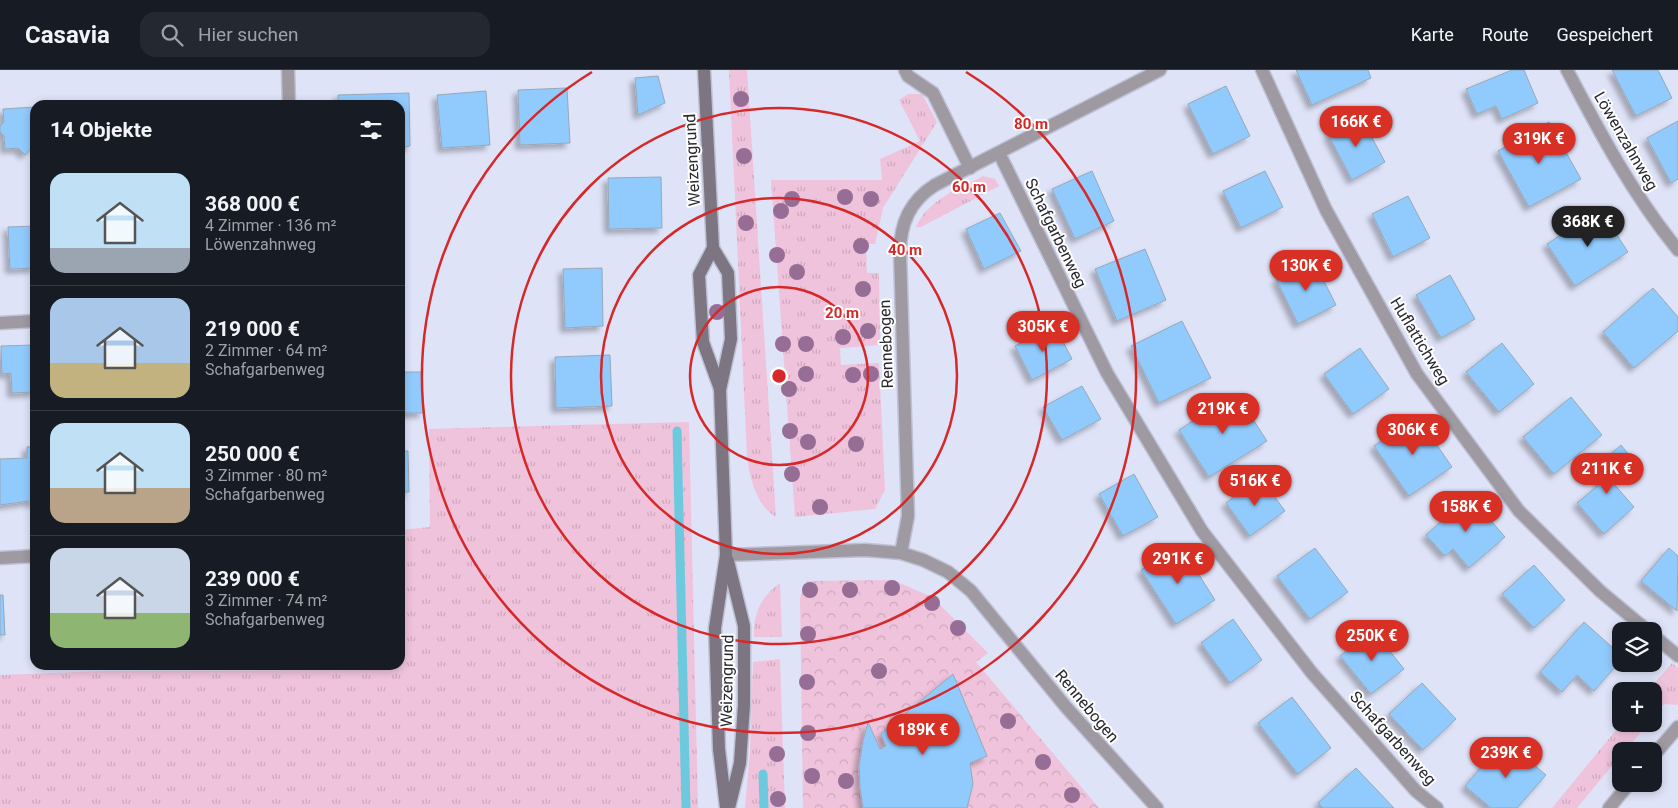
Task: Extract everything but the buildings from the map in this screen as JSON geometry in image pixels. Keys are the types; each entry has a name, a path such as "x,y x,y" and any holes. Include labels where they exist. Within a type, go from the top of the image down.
{"main road":[{"name":"Weizengrund","path":"704,70 713,248 728,273 731,339 720,390 726,555 715,628 718,749 727,808"},
{"name":"Weizengrund","path":"713,248 699,275 703,342 720,390"},
{"name":"Weizengrund","path":"726,555 744,626 744,705 740,763 727,808"}],"street":[{"path":"288,70 289,100"},
{"path":"905,70 908,76 933,93 970,168"},
{"name":"Rennebogen","path":"901,553 908,516 900,235 905,218 922,193 1160,70"},
{"name":"Huflattichweg","path":"1262,70 1326,210 1417,374 1519,511 1600,591 1637,622"},
{"name":"Löwenzahnweg","path":"1567,70 1624,176 1658,226 1678,250"},
{"name":"Schafgarbenweg","path":"999,153 1107,373 1202,530 1312,674 1416,791 1437,808"},
{"path":"0,323 30,321"},
{"name":"Rennebogen","path":"726,555 865,550 901,553 923,560 948,572 971,591 1066,707 1157,808"},
{"path":"0,558 30,556"},
{"path":"1662,643 1678,656"},
{"path":"1662,746 1678,727"},
{"path":"1609,808 1622,792"}],"green space":[{"path":"729,70 747,70 776,517 763,506 755,491 747,457"},
{"path":"908,94 922,94 937,122 883,208 875,244 866,244 867,273 879,273 880,345 840,348 841,365 879,363 885,490 875,509 795,517 771,180 882,180 880,159 920,141 899,100"},
{"path":"983,176 995,179 999,186 921,227 916,227 928,209 936,202 954,190"},
{"path":"689,422 698,808 0,808 0,675 106,671 405,670 405,530 430,527 429,429"},
{"path":"893,580 932,597 988,653 976,662 1099,808 803,808 800,598 807,581"},
{"path":"780,583 782,637 754,637 755,621 759,606 773,588"},
{"path":"780,659 785,808 745,808 750,752 753,662"},
{"path":"1672,663 1678,668 1678,705 1664,704 1662,706 1662,682 1656,682"},
{"path":"1614,732 1641,732 1633,742 1612,742 1612,766 1577,808 1552,808"}],"waterway":[{"path":"677,431 686,808"},
{"path":"763,774 764,808"}]}
